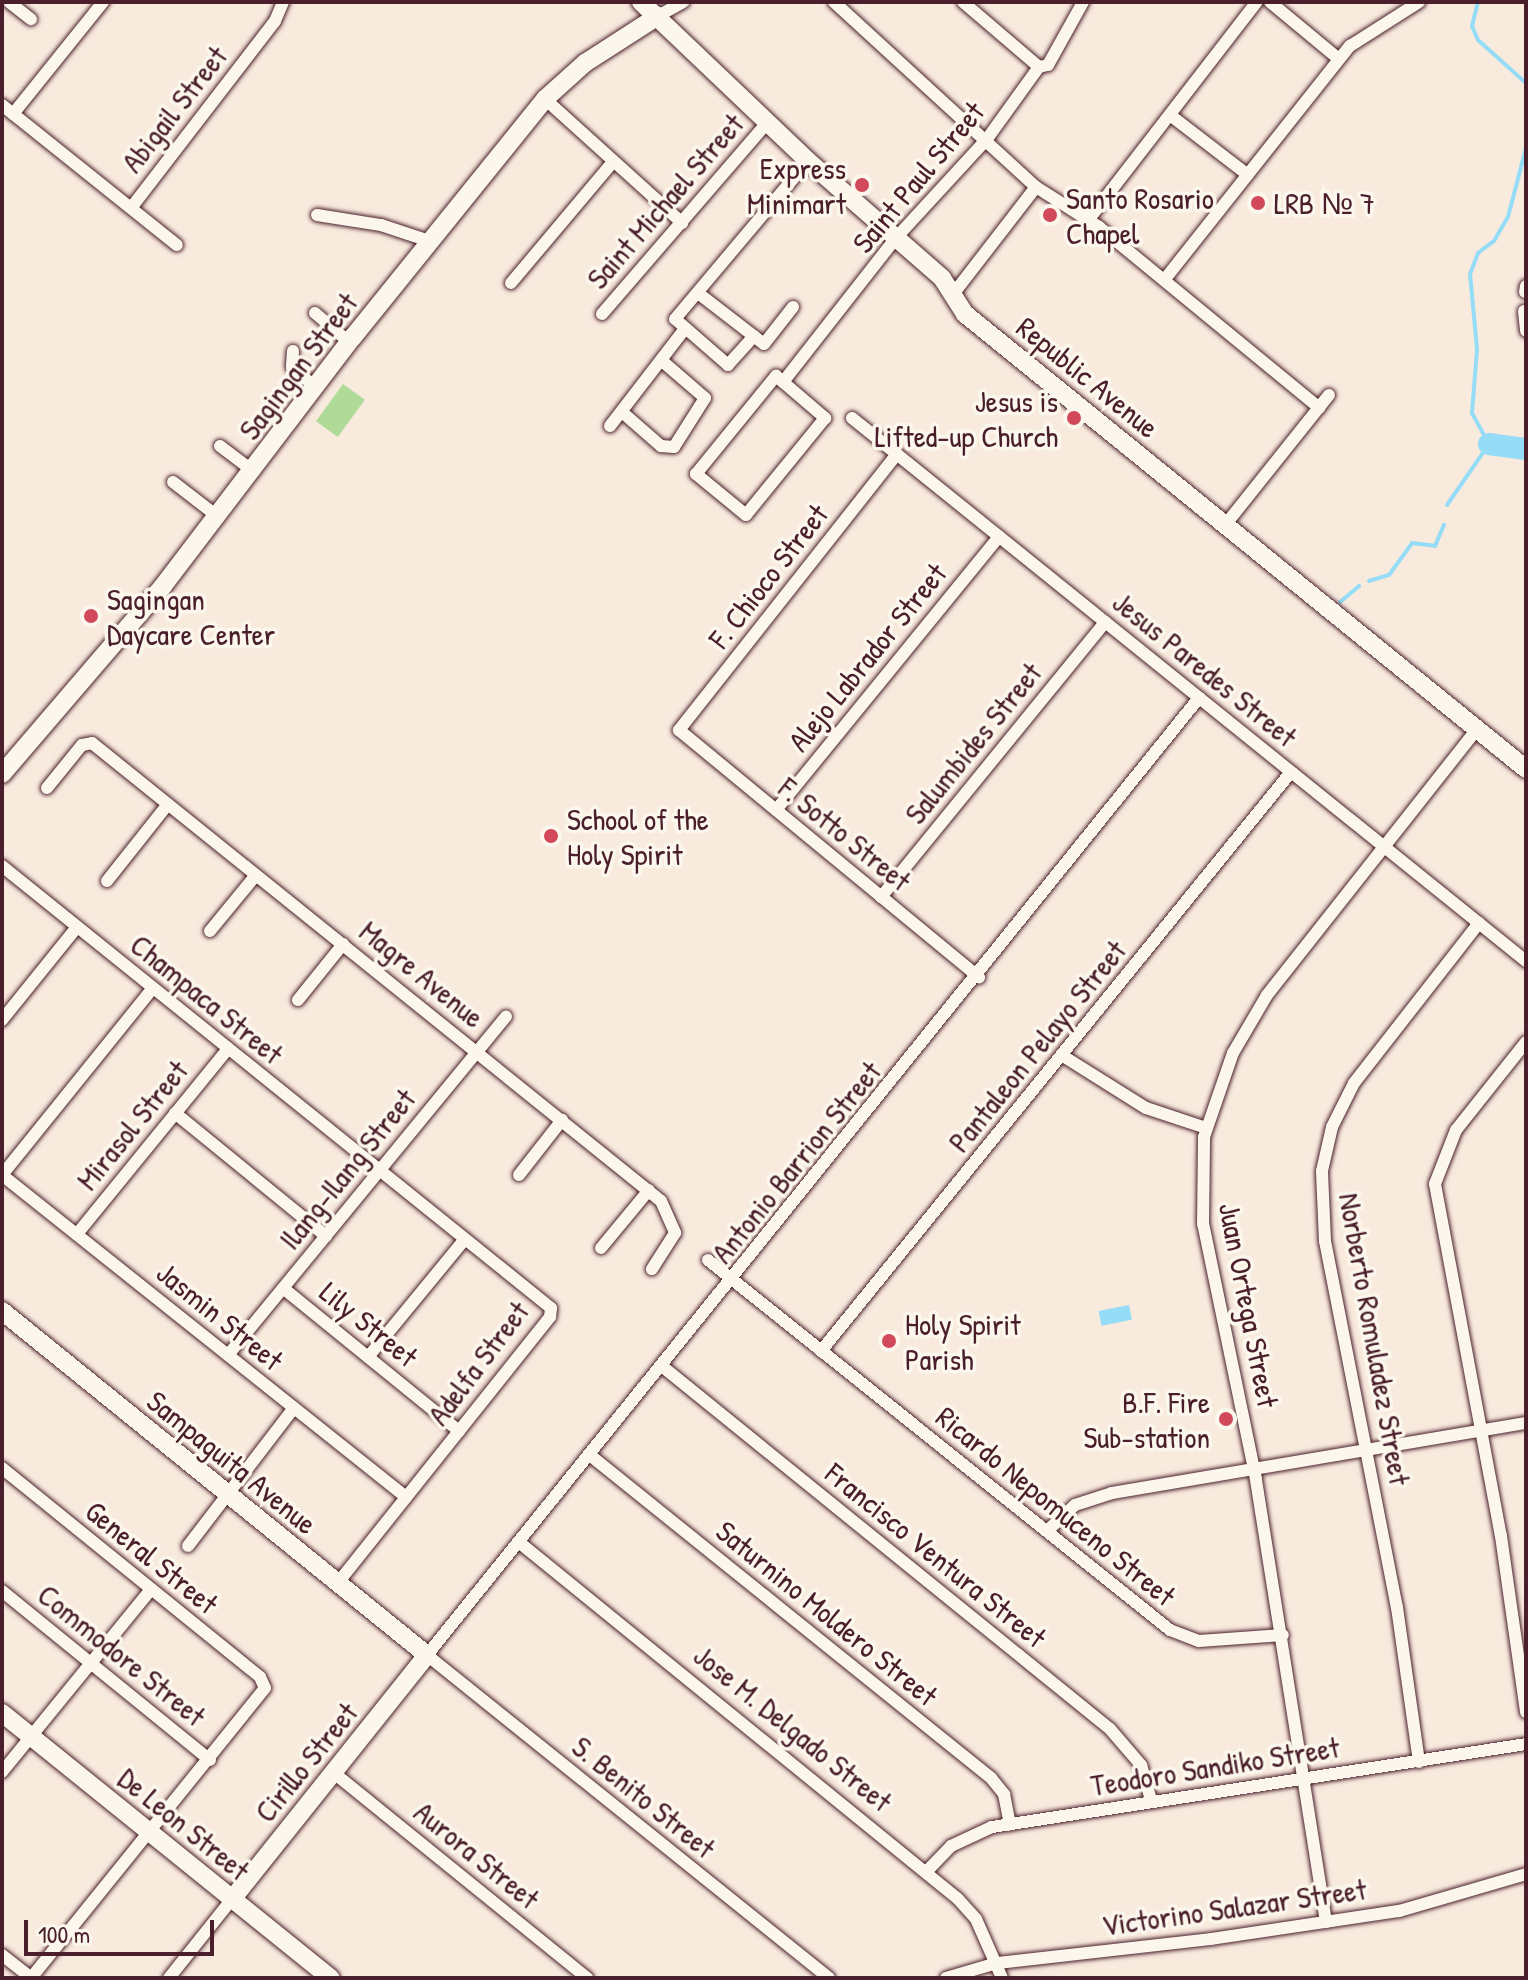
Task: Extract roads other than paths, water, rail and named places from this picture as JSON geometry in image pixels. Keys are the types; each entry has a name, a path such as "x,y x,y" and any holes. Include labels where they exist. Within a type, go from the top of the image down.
{"main road":[{"name":"Republic Avenue","path":"641,2 767,123 954,293 965,314 1526,769"},
{"name":"Sagingan Street","path":"2,774 217,516 349,342 545,99 585,63 658,16"},
{"name":"Sampaguita Avenue","path":"2,1311 231,1490 427,1655"},
{"name":"Cirillo Street","path":"232,1899 427,1655"},
{"name":"De Leon Street","path":"2,1713 330,1978"}],"street":[{"path":"9,2 31,19"},
{"path":"13,114 103,2"},
{"name":"Abigail Street","path":"131,208 275,21 283,2"},
{"path":"658,16 683,2"},
{"path":"834,2 1036,187 1089,219 1319,408"},
{"path":"963,2 1039,67"},
{"name":"Saint Paul Street","path":"783,382 895,239 987,139 1039,67 1048,65 1083,2"},
{"path":"1089,219 1257,2"},
{"path":"1270,2 1339,59"},
{"path":"1165,279 1339,59 1370,29 1419,2"},
{"path":"545,99 612,163 682,223"},
{"path":"2,105 177,245"},
{"path":"1170,115 1248,175"},
{"name":"Saint Michael Street","path":"602,314 767,123"},
{"path":"754,336 728,365 684,330 675,319 808,161"},
{"path":"511,283 612,163"},
{"path":"954,293 1036,187"},
{"path":"317,215 381,225 432,242"},
{"path":"698,293 764,344 793,307"},
{"path":"1524,311 1526,331"},
{"path":"315,313 349,342"},
{"path":"610,426 684,330"},
{"path":"293,351 292,367 315,387"},
{"path":"622,412 661,446 674,447 705,398 661,360"},
{"name":"Saint Paul Street","path":"776,376 783,382 825,418 746,515 696,474 776,376"},
{"path":"1226,524 1329,395"},
{"name":"Jesus Paredes Street","path":"852,418 1526,961"},
{"path":"220,446 253,471"},
{"name":"F. Chioco Street","path":"679,730 897,454"},
{"path":"173,482 217,516"},
{"name":"Alejo Labrador Street","path":"776,810 999,537"},
{"name":"Salumbides Street","path":"881,897 1105,622"},
{"name":"Antonio Barrion Street","path":"427,1655 979,977 1199,698"},
{"name":"Juan Ortega Street","path":"1326,1922 1283,1635 1254,1468 1203,1224 1206,1128 1233,1053 1261,1005 1477,729"},
{"name":"F. Sotto Street","path":"679,730 979,977"},
{"name":"Magre Avenue","path":"47,788 87,741 168,804 649,1190 675,1224 672,1242 652,1269"},
{"name":"Pantaleon Pelayo Street","path":"821,1351 1291,772"},
{"path":"107,881 168,804"},
{"name":"Champaca Street","path":"3,869 379,1171"},
{"path":"210,931 256,875"},
{"name":"Norberto Romuladez Street","path":"1419,1762 1397,1608 1325,1241 1321,1207 1326,1147 1354,1083 1479,923"},
{"path":"2,1020 77,927"},
{"path":"298,1000 343,944"},
{"path":"2,1175 153,988"},
{"name":"Ilang-Ilang Street","path":"228,1355 506,1016"},
{"path":"1526,1042 1456,1130 1435,1184 1481,1430 1526,1712"},
{"name":"Mirasol Street","path":"77,1234 228,1049"},
{"path":"1063,1056 1146,1108 1206,1128"},
{"path":"175,1113 326,1236"},
{"path":"519,1175 562,1120"},
{"name":"Adelfa Street","path":"338,1583 552,1313 541,1298 379,1171"},
{"name":"Jasmin Street","path":"2,1175 406,1497"},
{"path":"601,1248 649,1190"},
{"path":"368,1357 464,1240"},
{"name":"Ricardo Nepomuceno Street","path":"708,1260 1182,1637 1216,1641 1283,1635"},
{"name":"Lily Street","path":"283,1288 459,1431"},
{"name":"Francisco Ventura Street","path":"663,1367 1110,1729 1141,1765 1151,1801"},
{"path":"188,1546 294,1408"},
{"path":"1047,1531 1092,1497 1526,1423"},
{"name":"Saturnino Moldero Street","path":"591,1456 991,1778 1004,1794 1010,1824"},
{"name":"General Street","path":"2,1468 260,1677 265,1688 210,1760"},
{"name":"Jose M. Delgado Street","path":"520,1543 926,1872 976,1919 1002,1978"},
{"path":"2,1772 151,1589"},
{"name":"Commodore Street","path":"2,1591 210,1760"},
{"name":"S. Benito Street","path":"427,1655 829,1978"},
{"name":"Teodoro Sandiko Street","path":"926,1872 967,1837 1010,1824 1526,1744"},
{"path":"2,1955 31,1978 210,1760"},
{"name":"Aurora Street","path":"334,1773 587,1978"},
{"name":"Victorino Salazar Street","path":"946,1978 997,1963 1326,1922 1434,1903 1526,1874"},
{"name":"Cirillo Street","path":"169,1978 232,1899"}],"water":[{"path":"1129,1305 1132,1320 1101,1326 1099,1311"}],"waterway":[{"path":"1478,2 1472,26 1478,40 1526,83"},
{"path":"1447,505 1489,444 1472,413 1477,349 1470,274 1478,253 1494,241 1508,217 1526,148"},
{"path":"1489,444 1526,449"},
{"path":"1369,581 1389,575 1412,543 1435,546 1444,525"},
{"path":"1340,602 1359,586"}],"place":[{"name":"Express Minimart","path":"862,185"},
{"name":"LRB № 7","path":"1258,203"},
{"name":"Santo Rosario Chapel","path":"1050,215"},
{"name":"Jesus is Lifted-up Church","path":"1074,418"},
{"name":"Sagingan Daycare Center","path":"91,616"},
{"name":"School of the Holy Spirit","path":"551,836"},
{"name":"Holy Spirit Parish","path":"889,1341"},
{"name":"B.F. Fire Sub-station","path":"1226,1419"}]}
